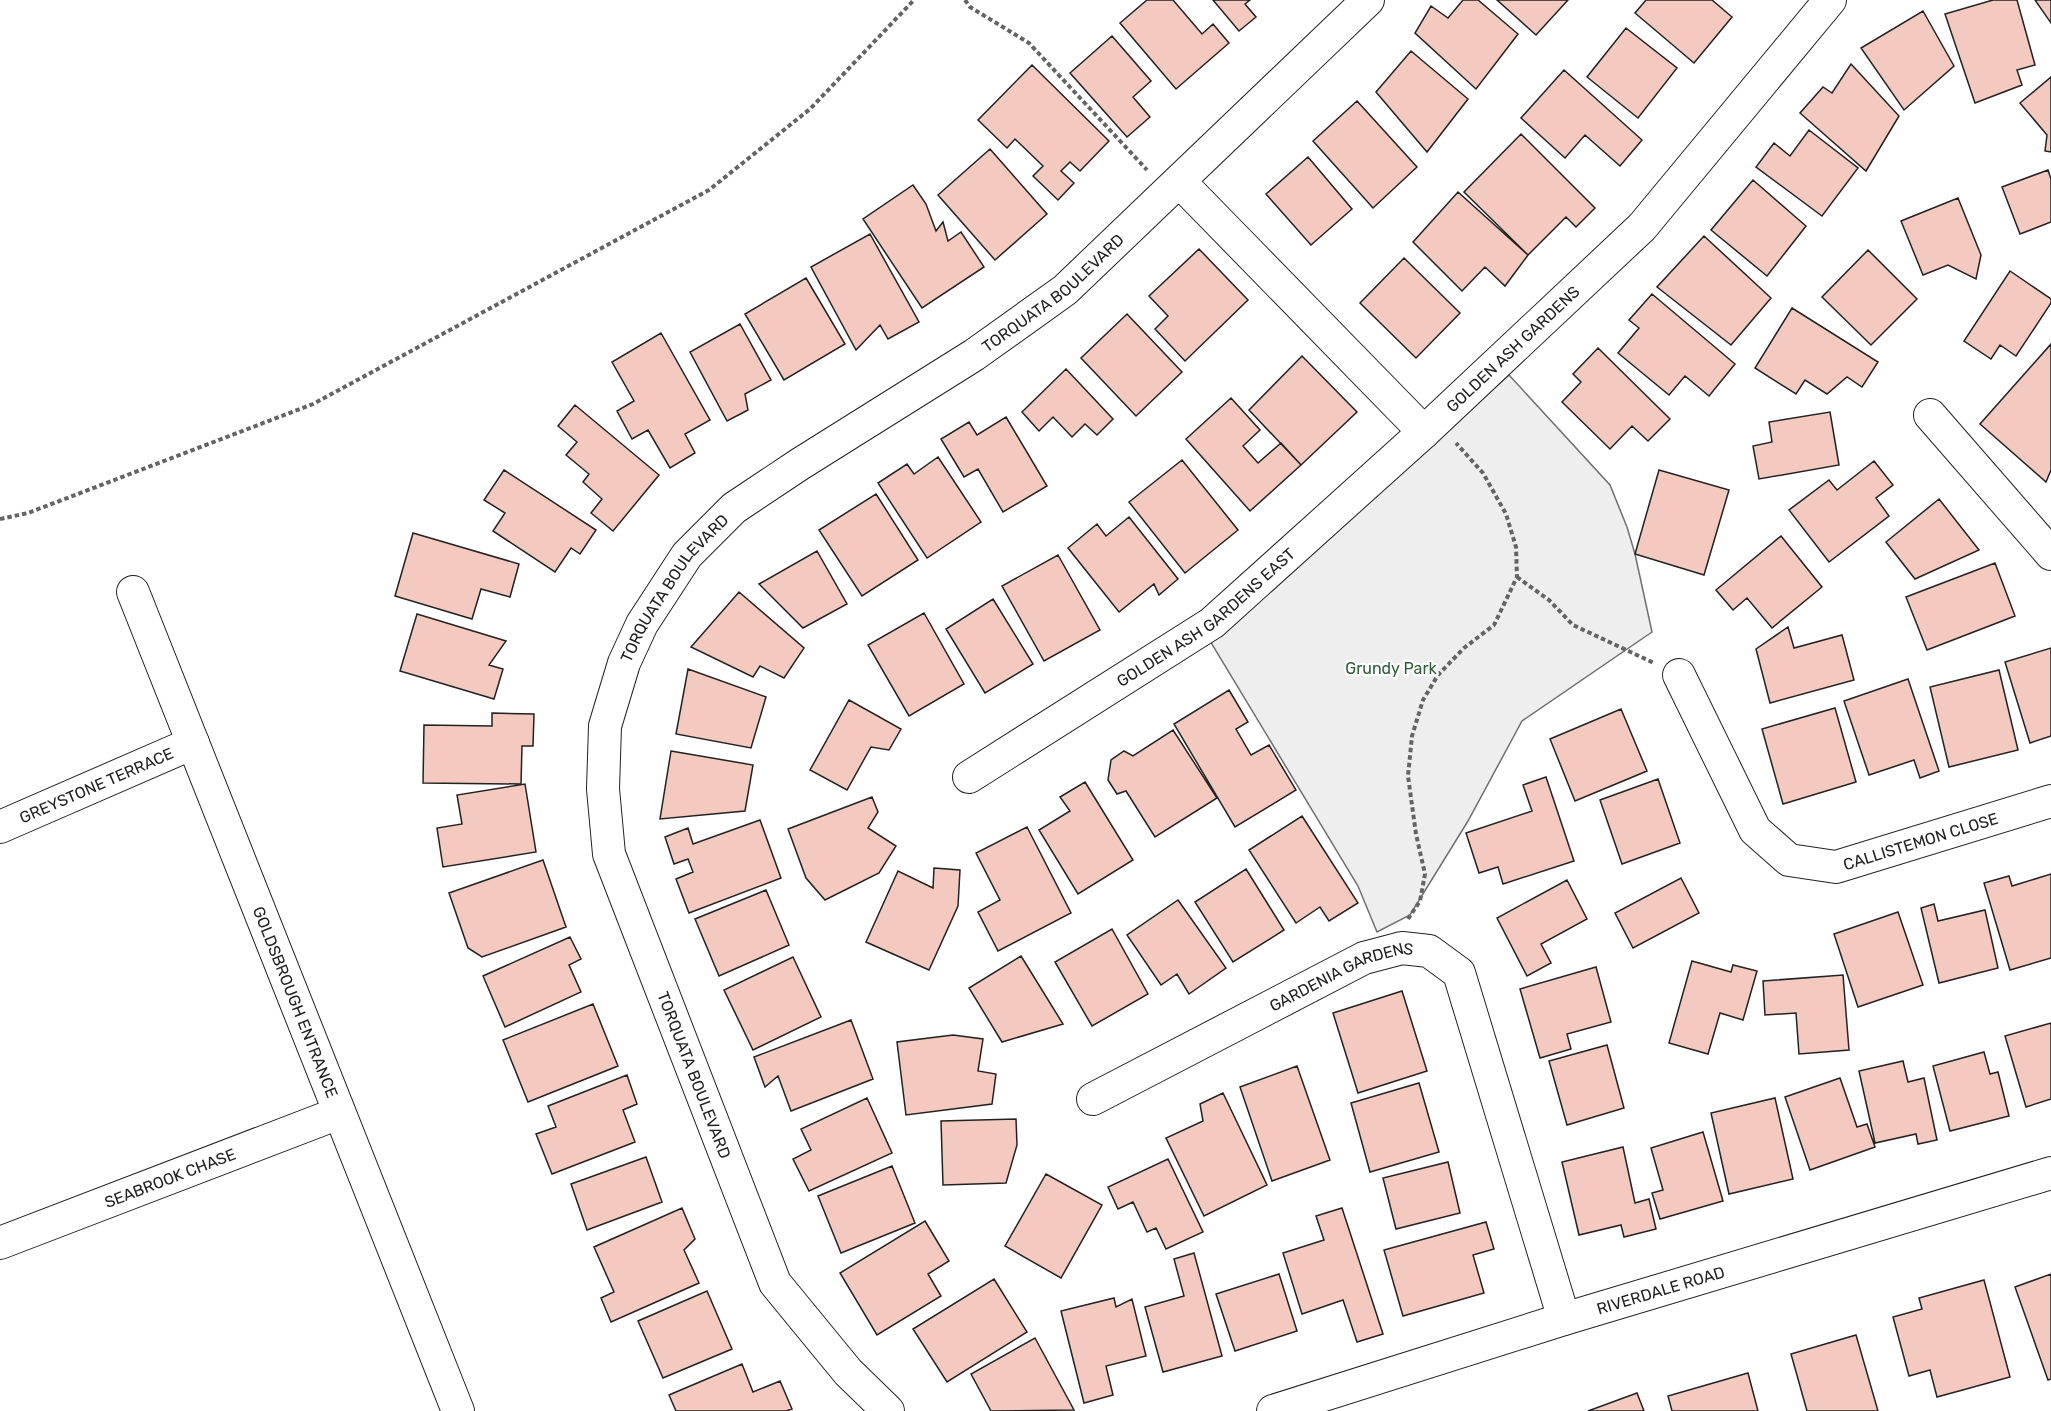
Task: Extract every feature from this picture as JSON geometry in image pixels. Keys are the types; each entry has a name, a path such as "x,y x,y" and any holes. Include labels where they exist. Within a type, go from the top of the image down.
{"street":[{"name":"TORQUATA BOULEVARD","path":"888,1411 848,1372 775,1282 609,854 603,789 605,726 624,663 642,624 687,555 734,508 974,355 1065,290 1368,0"},
{"name":"GOLDEN ASH GARDENS","path":"1429,427 1642,227 1830,0"},
{"path":"1174,187 1429,427"},
{"path":"1930,415 2051,554"},
{"name":"GOLDEN ASH GARDENS EAST","path":"969,777 1212,623 1429,427"},
{"name":"GOLDSBROUGH ENTRANCE","path":"133,592 458,1411"},
{"name":"CALLISTEMON CLOSE","path":"1679,675 1755,830 1789,860 1836,867 2051,801"},
{"name":"GREYSTONE TERRACE","path":"0,827 193,743"},
{"name":"GARDENIA GARDENS","path":"1093,1099 1364,958 1402,948 1429,951 1459,973 1564,1319"},
{"name":"SEABROOK CHASE","path":"0,1243 339,1113"},
{"name":"RIVERDALE ROAD","path":"1273,1411 1564,1319 2051,1173"}],"path":[{"path":"0,519 28,513 313,404 709,190 810,109 914,0"},
{"path":"965,0 970,7 1029,43 1174,187"},
{"path":"1402,948 1403,925 1420,901 1425,874 1416,834 1408,776 1412,736 1423,700 1438,675 1464,648 1494,625 1517,577 1516,547 1506,514 1483,473 1456,443 1429,427"},
{"path":"1517,577 1549,600 1573,625 1679,675"}],"green space":[{"name":"Grundy Park","path":"1509,375 1610,485 1635,554 1652,632 1522,721 1468,821 1410,915 1377,932 1358,886 1210,641"}],"building":[{"path":"1147,0 1173,0 1202,34 1213,24 1229,43 1176,89 1120,23"},
{"path":"1213,0 1250,0 1245,4 1256,17 1239,31"},
{"path":"1463,0 1478,0 1518,34 1476,89 1415,33 1431,6 1448,18"},
{"path":"1497,0 1568,0 1536,35"},
{"path":"1646,0 1712,0 1732,17 1694,63 1635,13"},
{"path":"1993,0 2017,0 2035,65 2017,70 2022,85 1975,103 1945,14"},
{"path":"2035,0 2051,0 2051,23"},
{"path":"1923,11 1954,66 1904,110 1861,48"},
{"path":"1626,28 1677,68 1638,118 1587,77"},
{"path":"1112,36 1151,81 1133,97 1150,117 1127,137 1070,73"},
{"path":"1411,51 1468,99 1427,152 1376,92"},
{"path":"1851,64 1899,116 1866,171 1800,113 1823,87 1832,93"},
{"path":"1032,65 1109,141 1080,171 1070,162 1061,171 1074,183 1058,200 1033,176 1043,166 1015,139 1007,148 978,120"},
{"path":"1564,70 1642,140 1620,166 1585,135 1565,158 1521,118"},
{"path":"2051,77 2051,152 2045,151 2047,135 2020,103"},
{"path":"1357,101 1417,167 1373,208 1313,141"},
{"path":"1809,130 1858,168 1822,216 1756,167 1774,143 1790,156"},
{"path":"1521,134 1595,208 1576,227 1566,217 1528,255 1464,192"},
{"path":"990,149 1047,214 995,260 938,195"},
{"path":"1308,157 1352,209 1311,245 1266,194"},
{"path":"2048,170 2051,179 2051,222 2020,234 2002,187"},
{"path":"1753,180 1806,226 1767,276 1711,230"},
{"path":"913,185 926,204 936,231 943,222 948,241 961,232 984,267 922,308 863,219"},
{"path":"1458,192 1528,255 1505,286 1485,267 1462,291 1413,242"},
{"path":"1958,198 1981,255 1976,279 1948,265 1923,275 1901,221"},
{"path":"870,234 919,322 888,339 880,325 856,350 811,267"},
{"path":"1704,236 1771,298 1731,345 1657,287"},
{"path":"1199,249 1248,300 1185,361 1155,329 1168,316 1149,296"},
{"path":"1868,250 1917,299 1871,345 1822,297"},
{"path":"1404,258 1460,313 1416,358 1360,303"},
{"path":"2010,271 2051,299 2051,303 2016,356 2000,345 1991,359 1964,341"},
{"path":"806,278 845,344 784,380 745,314"},
{"path":"1652,294 1735,364 1709,396 1685,376 1669,395 1618,353 1639,328 1629,320"},
{"path":"1792,308 1878,362 1862,387 1847,377 1827,394 1805,380 1796,394 1755,368"},
{"path":"1127,314 1182,372 1136,416 1081,358"},
{"path":"740,324 771,380 745,394 748,410 727,421 690,352"},
{"path":"661,333 710,420 685,434 695,453 670,468 648,430 632,439 617,411 634,401 612,362"},
{"path":"2051,344 2051,470 2046,482 1980,424"},
{"path":"1598,348 1670,419 1648,441 1632,426 1610,449 1562,402 1581,382 1573,374"},
{"path":"1302,356 1357,412 1301,465 1249,410"},
{"path":"1066,369 1113,419 1097,435 1085,424 1072,437 1053,417 1039,431 1022,412"},
{"path":"1231,398 1260,430 1243,446 1258,463 1281,443 1301,465 1250,511 1186,439"},
{"path":"575,405 659,475 613,531 591,513 602,499 583,482 589,474 566,455 577,442 558,426"},
{"path":"1830,412 1839,465 1759,479 1753,446 1772,442 1769,422"},
{"path":"1006,417 1047,486 1003,512 978,469 964,477 941,439 969,422 977,435"},
{"path":"938,457 981,522 927,558 878,483 907,464 914,474"},
{"path":"1182,460 1238,530 1185,573 1129,502"},
{"path":"1874,461 1893,485 1876,498 1889,516 1829,562 1789,510 1829,480 1837,490"},
{"path":"504,470 596,530 580,554 571,548 555,572 493,531 505,513 484,500"},
{"path":"1659,470 1729,490 1704,575 1635,554"},
{"path":"876,494 918,560 862,596 819,530"},
{"path":"1939,499 1979,550 1915,579 1886,542"},
{"path":"1129,517 1178,579 1159,595 1154,584 1119,612 1068,548 1097,524 1106,536"},
{"path":"413,533 519,564 510,597 481,589 472,619 395,596"},
{"path":"1781,536 1822,587 1772,628 1747,598 1733,610 1716,590"},
{"path":"817,551 847,604 803,628 759,584"},
{"path":"1058,555 1100,630 1044,661 1002,586"},
{"path":"1995,563 2015,616 1927,650 1906,597"},
{"path":"739,592 804,648 784,678 760,666 753,677 691,647"},
{"path":"993,599 1033,664 985,693 946,629"},
{"path":"924,613 964,684 909,716 868,645"},
{"path":"417,614 506,641 489,665 503,669 494,699 400,671"},
{"path":"1788,627 1794,648 1842,635 1854,680 1770,703 1756,649"},
{"path":"2051,648 2051,736 2030,743 2005,662"},
{"path":"688,669 766,697 751,748 676,734"},
{"path":"1999,670 2018,750 1949,767 1930,687"},
{"path":"1908,679 1939,771 1920,778 1914,760 1869,775 1844,701"},
{"path":"1229,690 1248,722 1236,729 1251,755 1269,745 1296,790 1235,827 1174,724"},
{"path":"849,700 901,729 889,750 871,747 847,790 810,770"},
{"path":"1835,708 1856,782 1783,804 1762,729"},
{"path":"1621,709 1647,771 1575,801 1550,739"},
{"path":"492,713 534,714 533,746 522,746 521,784 423,783 424,725 492,726"},
{"path":"1173,730 1217,798 1155,837 1126,791 1117,794 1108,780 1111,760 1124,751 1133,756"},
{"path":"671,751 753,765 745,811 660,819"},
{"path":"1546,777 1574,861 1503,884 1498,867 1479,873 1466,833 1532,811 1523,785"},
{"path":"1658,779 1680,843 1622,864 1600,800"},
{"path":"1085,782 1133,860 1078,894 1039,830 1070,811 1060,797"},
{"path":"525,784 536,852 443,867 437,828 462,824 457,795"},
{"path":"872,797 878,812 868,828 896,846 879,873 825,900 806,878 788,829"},
{"path":"1302,816 1358,903 1329,921 1320,907 1296,923 1249,850"},
{"path":"760,820 781,878 689,913 676,879 693,872 688,859 674,864 665,837 688,828 693,844"},
{"path":"1027,827 1071,913 998,951 978,912 1000,900 976,853"},
{"path":"543,860 566,927 482,957 468,948 449,893"},
{"path":"934,868 960,870 958,906 929,970 866,942 898,871 933,888"},
{"path":"1246,869 1284,930 1233,962 1195,902"},
{"path":"2051,874 2051,958 2010,970 1984,883 2009,876 2012,886"},
{"path":"1681,878 1699,913 1633,948 1615,913"},
{"path":"1567,880 1587,919 1541,944 1551,963 1527,976 1497,918"},
{"path":"766,890 789,945 719,976 695,919"},
{"path":"1178,900 1226,968 1189,994 1177,974 1161,985 1127,935"},
{"path":"1934,904 1938,921 1985,910 1998,968 1939,983 1921,908"},
{"path":"1898,912 1923,985 1858,1007 1834,934"},
{"path":"1112,929 1148,994 1092,1026 1055,962"},
{"path":"570,937 581,959 569,965 581,992 505,1027 483,976"},
{"path":"1021,956 1063,1024 1002,1042 969,988"},
{"path":"793,957 821,1017 753,1050 724,990"},
{"path":"1692,961 1731,972 1733,965 1757,971 1743,1020 1720,1013 1708,1054 1669,1043"},
{"path":"1596,967 1611,1022 1567,1034 1571,1049 1540,1058 1520,989"},
{"path":"1843,975 1849,1050 1799,1054 1796,1013 1765,1015 1763,981"},
{"path":"1402,991 1427,1071 1358,1093 1333,1013"},
{"path":"593,1004 618,1066 528,1102 503,1040"},
{"path":"851,1020 873,1079 791,1111 778,1076 765,1087 754,1057"},
{"path":"2051,1023 2051,1099 2026,1107 2005,1036"},
{"path":"953,1035 983,1039 978,1071 996,1074 992,1104 906,1115 897,1042"},
{"path":"1607,1045 1624,1108 1567,1125 1549,1061"},
{"path":"1984,1052 1990,1074 1998,1072 2009,1116 1950,1131 1933,1066"},
{"path":"1903,1061 1908,1082 1924,1078 1937,1140 1918,1144 1916,1134 1875,1143 1859,1071"},
{"path":"1297,1066 1330,1160 1272,1181 1240,1087"},
{"path":"627,1075 637,1104 623,1110 635,1142 552,1174 536,1134 556,1127 548,1106"},
{"path":"1840,1078 1857,1127 1867,1124 1875,1147 1810,1170 1785,1097"},
{"path":"1419,1083 1439,1152 1370,1172 1351,1103"},
{"path":"1223,1093 1267,1185 1204,1216 1166,1138 1203,1121 1200,1104"},
{"path":"867,1098 892,1153 809,1191 793,1159 811,1150 801,1129"},
{"path":"1775,1098 1793,1179 1729,1194 1711,1113"},
{"path":"1016,1119 1017,1145 1006,1183 943,1185 941,1121"},
{"path":"1703,1132 1723,1201 1660,1219 1652,1193 1663,1190 1651,1148"},
{"path":"1623,1147 1635,1203 1649,1199 1656,1229 1624,1237 1621,1225 1579,1235 1562,1162"},
{"path":"646,1157 662,1202 587,1230 571,1184"},
{"path":"1168,1159 1203,1232 1166,1249 1156,1228 1147,1232 1133,1202 1118,1209 1108,1187"},
{"path":"1448,1162 1460,1213 1396,1229 1383,1178"},
{"path":"892,1166 915,1223 841,1253 818,1196"},
{"path":"1046,1174 1102,1205 1061,1278 1005,1246"},
{"path":"682,1208 695,1239 684,1250 699,1283 611,1322 601,1298 614,1292 594,1247"},
{"path":"1342,1208 1383,1334 1357,1342 1343,1300 1302,1314 1283,1253 1324,1240 1316,1216"},
{"path":"925,1221 949,1261 928,1274 941,1296 877,1335 840,1273"},
{"path":"1486,1222 1494,1249 1473,1255 1484,1293 1403,1316 1384,1250"},
{"path":"1194,1253 1222,1356 1163,1372 1145,1307 1184,1296 1174,1259"},
{"path":"1279,1274 1297,1331 1235,1351 1216,1294"},
{"path":"2051,1274 2051,1379 2048,1380 2015,1287"},
{"path":"994,1279 1027,1332 947,1382 913,1329"},
{"path":"1984,1280 2010,1377 1937,1397 1930,1370 1909,1376 1893,1317 1922,1309 1919,1298"},
{"path":"707,1291 732,1349 663,1378 638,1321"},
{"path":"1114,1298 1116,1307 1132,1299 1146,1356 1106,1366 1113,1395 1084,1403 1061,1311"},
{"path":"1856,1335 1878,1411 1807,1411 1791,1354"},
{"path":"1035,1338 1074,1410 991,1411 971,1374"},
{"path":"742,1364 753,1392 780,1381 792,1409 786,1411 676,1411 669,1395"},
{"path":"1748,1373 1758,1411 1672,1411 1668,1396"},
{"path":"1637,1393 1644,1411 1588,1411"}]}
